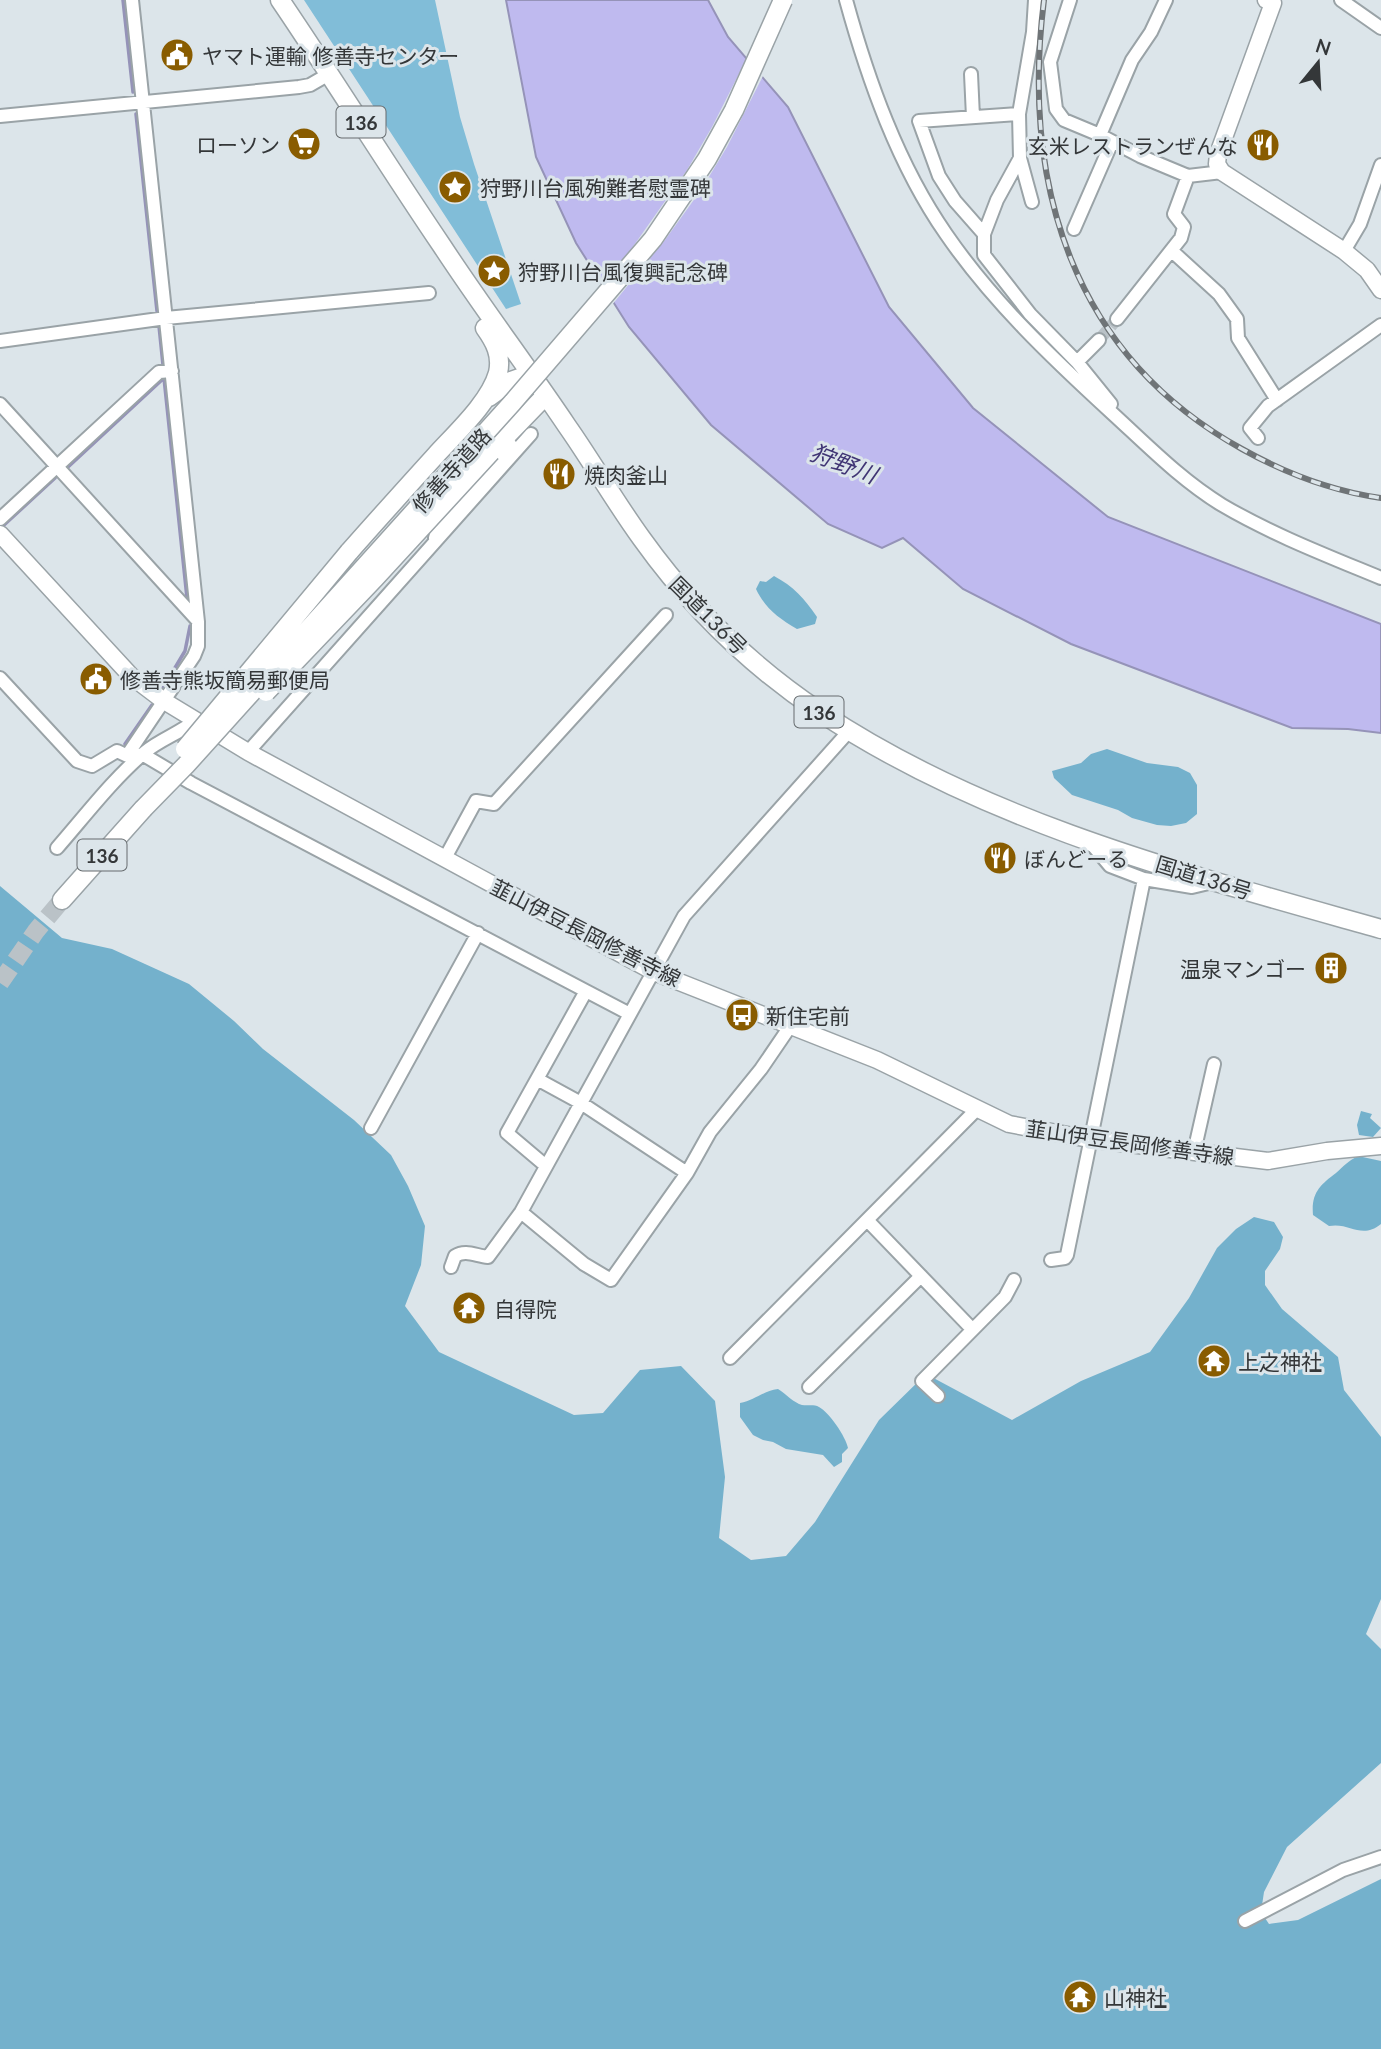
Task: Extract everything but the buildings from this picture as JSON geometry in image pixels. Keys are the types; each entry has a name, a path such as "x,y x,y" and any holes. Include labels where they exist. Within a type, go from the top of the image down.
{"highway":[{"name":"国道136号","path":"279,0 441,245 640,537 698,608 772,675 818,711 895,757 959,789 1087,839 1213,882 1381,929"},
{"name":"修善寺道路","path":"62,900 513,402 653,239 707,159 734,110 760,57 783,0"},
{"path":"143,809 192,740 349,552 486,398 497,374 497,348 452,280 441,245"},
{"path":"486,398 511,381 531,374"},
{"path":"186,765 211,748 234,725 545,396"}],"main road":[{"path":"1271,1 1218,154 1217,164 1222,172 1344,251 1367,270 1381,290"},
{"name":"韮山伊豆長岡修善寺線","path":"0,534 131,676 164,701 248,752 654,972 877,1060 1023,1129 1268,1161 1327,1151 1381,1146"}],"street":[{"path":"57,848 135,756 164,701 198,646 198,622 132,0"},
{"path":"846,0 861,53 883,110 921,193 945,233 1009,312 1069,374 1119,420 1170,466 1222,505 1381,578"},
{"path":"1032,202 1020,158 1019,114 1029,63 1035,0"},
{"path":"1070,0 1049,62 1052,92 1059,116 1188,176 1222,172"},
{"path":"1100,135 1132,60 1151,32 1166,0"},
{"path":"1341,0 1381,28"},
{"path":"0,116 299,87 310,85 329,74"},
{"path":"971,74 973,117"},
{"path":"984,234 955,201 939,176 919,121 1019,114"},
{"path":"1074,229 1112,142"},
{"path":"1020,158 997,200 984,234 984,255 1030,314 1077,362 1114,407 1119,420"},
{"path":"1344,251 1360,224 1380,170"},
{"path":"1117,319 1181,238 1184,227 1174,214 1188,176"},
{"path":"1172,251 1219,294 1237,319 1238,338 1277,400"},
{"path":"0,341 166,318 429,293"},
{"path":"1258,438 1250,428 1268,406 1381,325"},
{"path":"1077,362 1099,340"},
{"path":"0,519 159,372 172,371"},
{"path":"0,404 198,622"},
{"path":"433,544 440,521 509,445 511,430"},
{"path":"248,752 531,433"},
{"path":"445,858 475,801 494,804 666,615"},
{"path":"0,678 77,761 84,765 92,766 117,751 135,756 630,1014"},
{"path":"135,756 196,720"},
{"path":"451,1267 454,1256 460,1253 488,1256 521,1212 684,916 850,730"},
{"path":"1087,839 1110,866 1144,879 1192,887 1213,882"},
{"path":"1051,1260 1065,1258 1067,1255 1144,879"},
{"path":"371,1128 478,933"},
{"path":"546,1166 508,1133 586,991"},
{"path":"521,1212 584,1264 611,1280 687,1173 710,1132 761,1069 791,1025"},
{"path":"1194,1152 1214,1064"},
{"path":"537,1079 581,1104 687,1173"},
{"path":"730,1358 977,1109"},
{"path":"868,1221 972,1329"},
{"path":"809,1388 921,1276"},
{"path":"938,1396 922,1381 1009,1292 1014,1280"},
{"path":"1245,1921 1343,1870 1381,1857"}],"shaded area":[{"path":"304,0 435,0 460,117 521,304 506,309"},
{"path":"774,576 803,599 817,617 815,624 797,629 768,607 756,589 760,581 766,582"},
{"path":"1107,749 1147,763 1178,767 1190,773 1197,785 1197,814 1186,823 1157,825 1072,795 1054,778 1052,771 1081,763 1091,754"},
{"path":"0,886 62,938 112,949 189,984 263,1049 354,1120 391,1155 425,1226 421,1265 405,1306 439,1352 574,1415 603,1413 640,1370 681,1366 715,1401 725,1477 719,1538 751,1560 786,1556 815,1522 879,1420 926,1374 1012,1420 1081,1381 1150,1352 1189,1298 1217,1248 1236,1229 1254,1217 1274,1222 1283,1237 1280,1249 1265,1271 1265,1285 1282,1309 1338,1357 1344,1390 1381,1437 1381,1599 1366,1634 1381,1649 1381,1763 1287,1847 1264,1892 1261,1912 1269,1924 1298,1920 1381,1879 1381,2049 0,2049"},
{"path":"1361,1111 1372,1114 1370,1118 1381,1128 1373,1137 1359,1135 1357,1125"},
{"path":"1358,1156 1381,1161 1381,1224 1374,1229 1361,1231 1343,1226 1329,1226 1313,1215 1315,1195 1325,1182"},
{"path":"778,1389 799,1404 817,1406 827,1414 847,1443 848,1448 842,1454 842,1462 834,1467 823,1455 786,1449 753,1435 740,1417 740,1403"}],"water":[{"name":"狩野川","path":"506,0 708,0 728,37 788,107 889,307 973,408 1108,517 1381,624 1381,733 1348,729 1292,728 1071,644 963,589 903,538 882,548 828,524 711,425 629,327 576,243 536,157"}],"pier":[{"path":"748,56 764,74 727,147 701,190 665,240 612,305 600,287 632,248 687,170"}],"waterway":[{"path":"123,0 133,92"},
{"path":"136,114 157,311"},
{"path":"159,326 163,365"},
{"path":"164,378 187,598"},
{"path":"68,467 164,378"},
{"path":"4,525 55,478"},
{"path":"163,688 185,651 190,626"},
{"path":"125,744 152,705"}],"tunnel":[{"path":"1099,340 1117,319"},
{"path":"0,983 36,931 62,900"}],"railway":[{"path":"1044,0 1039,68 1041,135 1052,198 1071,258 1099,314 1136,365 1184,410 1242,449 1309,480 1381,498"}],"place":[{"name":"ヤマト運輸 修善寺センター","path":"177,55"},
{"name":"ローソン","path":"304,144"},
{"name":"玄米レストランぜんな","path":"1263,145"},
{"name":"狩野川台風殉難者慰霊碑","path":"455,187"},
{"name":"狩野川台風復興記念碑","path":"494,271"},
{"name":"焼肉釜山","path":"559,474"},
{"name":"修善寺熊坂簡易郵便局","path":"96,679"},
{"name":"ぼんどーる","path":"1000,858"},
{"name":"温泉マンゴー","path":"1331,968"},
{"name":"新住宅前","path":"742,1015"},
{"name":"自得院","path":"469,1308"},
{"name":"上之神社","path":"1214,1361"},
{"name":"山神社","path":"1080,1997"}]}
